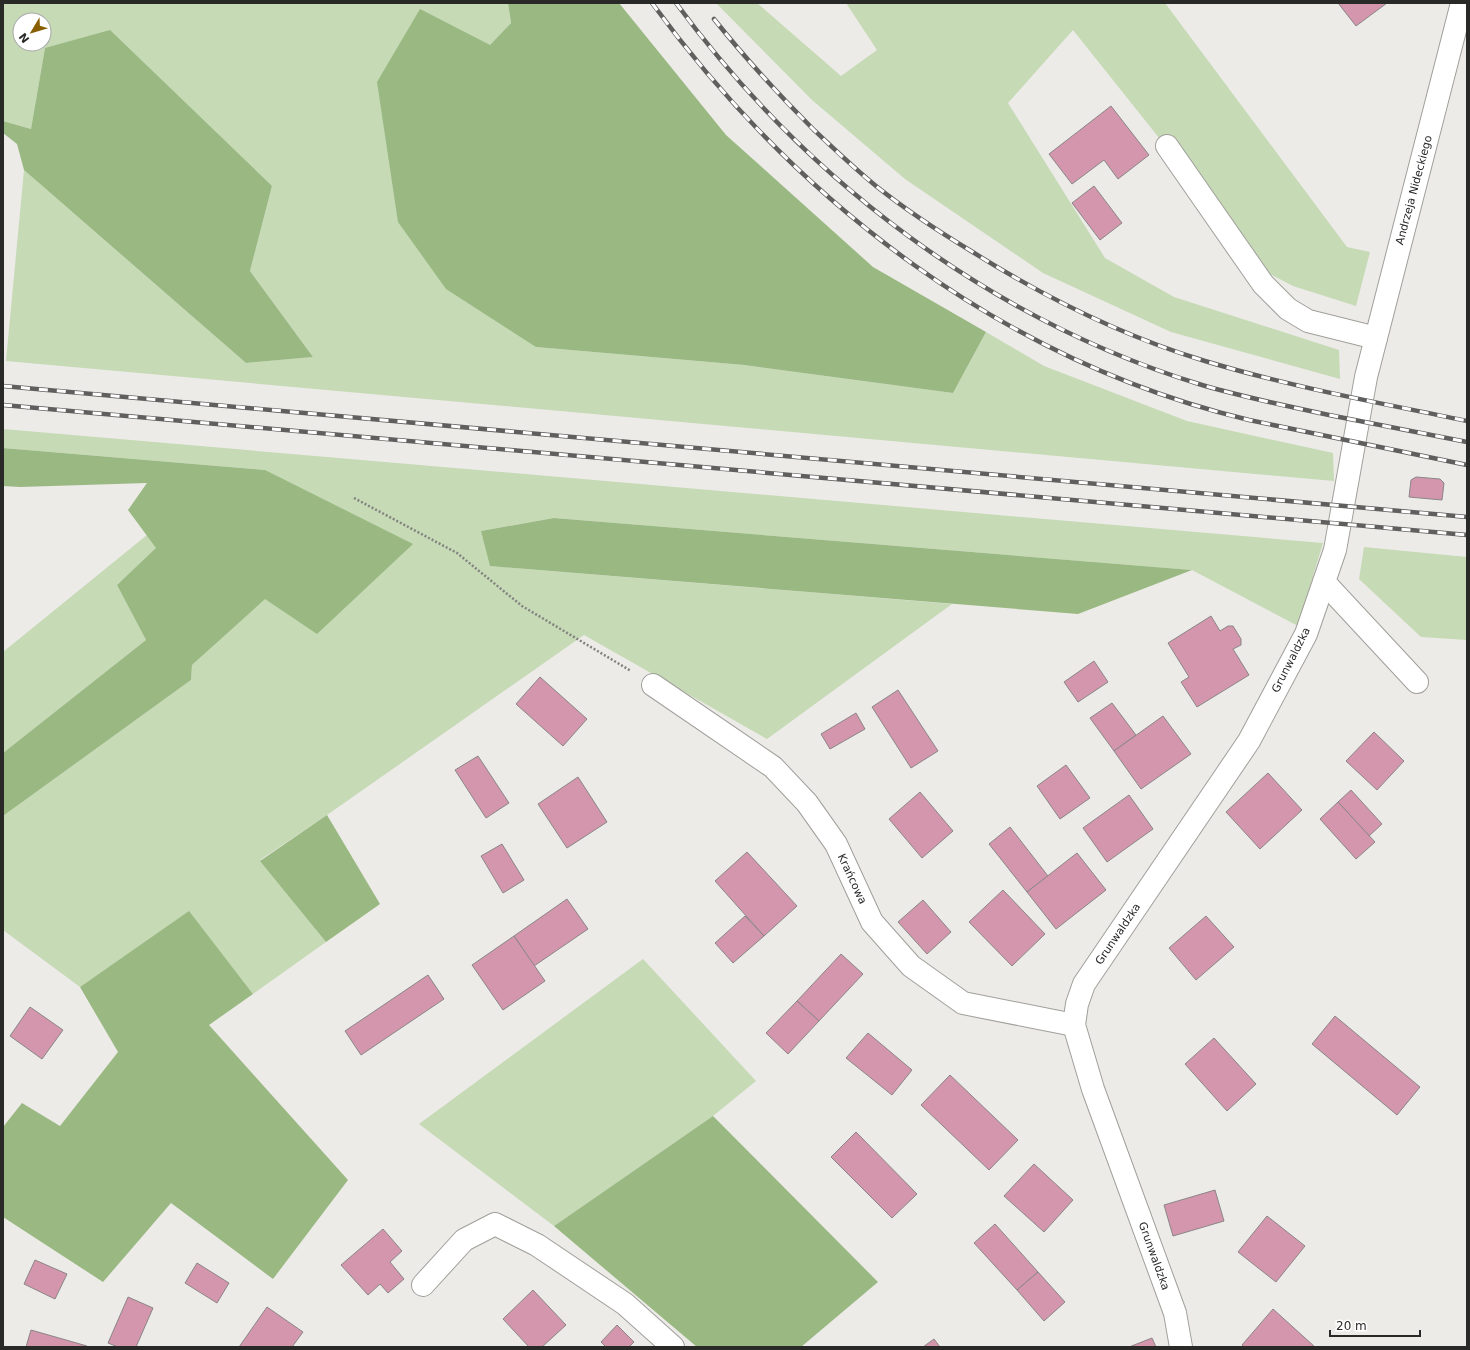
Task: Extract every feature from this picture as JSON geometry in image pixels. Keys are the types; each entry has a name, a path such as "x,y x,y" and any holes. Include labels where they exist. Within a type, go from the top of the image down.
{"street":[{"name":"Andrzeja Nideckiego","path":"1335,550 1366,377 1462,3"},
{"path":"1167,146 1263,284 1288,309 1308,321 1376,338"},
{"name":"Grunwaldzka","path":"1181,1347 1175,1313 1093,1089 1074,1025 1077,1004 1084,984 1249,741 1306,634 1335,550"},
{"path":"1324,582 1417,682"},
{"name":"Krańcowa","path":"653,685 773,767 807,803 836,844 872,922 911,966 963,1003 1074,1025"},
{"path":"423,1285 464,1240 495,1224 537,1245 625,1304 673,1347"}],"path":[{"path":"354,498 457,553 522,606 653,685"}],"green space":[{"path":"3,3 508,3 511,23 490,45 536,347 744,365 953,393 986,332 1044,366 1187,421 1333,453 1334,481 6,361 24,170 246,363 313,357 250,271 272,186 52,52 52,12 12,12 12,52 44,52 31,129 3,121"},
{"path":"508,3 619,3 726,135 873,267 986,332 953,393 744,365 536,347 446,289 398,222 377,82 420,9 490,45 511,23"},
{"path":"716,3 757,3 841,76 877,50 846,3 1165,3 1347,247 1370,252 1356,306 1293,286 1266,272 1073,30 1008,103 1105,258 1174,297 1339,350 1340,379 1171,332 1043,273 905,179 812,100"},
{"path":"110,30 272,186 250,271 313,357 246,363 24,170 17,144 3,133 3,121 31,129 44,52 52,52 52,46"},
{"path":"3,429 1323,543 1298,626 1192,570 554,518 481,531 491,566 952,604 767,739 584,635 327,815 260,860 326,942 253,994 189,912 80,987 3,930 3,816 191,680 192,665 265,598 265,470 3,448"},
{"path":"3,448 265,470 413,544 317,634 265,599 192,665 191,680 3,816 3,753 146,640 117,585 156,548 128,510 147,483 20,487 3,486"},
{"path":"554,518 1192,570 1078,614 490,566 481,531"},
{"path":"147,535 157,548 117,585 146,640 3,753 3,652"},
{"path":"1364,547 1467,557 1467,640 1421,637 1359,579"},
{"path":"327,815 380,904 326,942 260,861"},
{"path":"189,911 253,994 209,1025 348,1180 273,1279 171,1203 103,1282 3,1217 3,1127 22,1103 60,1126 118,1052 80,987"},
{"path":"643,959 756,1081 713,1116 554,1226 419,1124"},
{"path":"713,1116 878,1282 801,1347 697,1347 554,1226"}],"building":[{"path":"1338,3 1387,3 1356,26"},
{"path":"1111,106 1149,155 1118,179 1104,160 1072,184 1049,154"},
{"path":"1094,186 1122,223 1100,240 1072,203"},
{"path":"1416,477 1440,479 1444,483 1442,500 1409,497 1411,480"},
{"path":"1211,616 1220,631 1228,626 1233,626 1241,639 1241,645 1233,649 1249,675 1197,707 1181,682 1189,677 1168,643"},
{"path":"1094,661 1108,682 1078,702 1064,682"},
{"path":"540,677 587,719 563,746 516,704"},
{"path":"898,690 938,751 911,768 872,707"},
{"path":"1112,703 1136,735 1114,751 1090,718"},
{"path":"856,713 865,729 830,749 821,734"},
{"path":"1163,716 1191,754 1141,789 1114,751"},
{"path":"1374,732 1404,761 1377,790 1346,761"},
{"path":"478,756 509,803 486,818 455,770"},
{"path":"1066,765 1090,798 1060,819 1037,786"},
{"path":"1268,773 1302,810 1260,849 1226,812"},
{"path":"578,777 607,822 567,848 538,804"},
{"path":"1351,790 1382,824 1369,836 1338,802"},
{"path":"920,792 953,831 922,858 889,819"},
{"path":"1129,795 1153,829 1107,862 1083,828"},
{"path":"1338,802 1375,842 1356,859 1320,819"},
{"path":"1010,827 1048,876 1027,892 989,844"},
{"path":"502,844 524,880 503,893 481,856"},
{"path":"747,852 797,906 764,936 715,881"},
{"path":"1077,853 1106,890 1056,929 1027,892"},
{"path":"1003,890 1045,934 1012,966 969,922"},
{"path":"567,899 588,929 534,966 514,936"},
{"path":"923,900 951,932 927,954 898,922"},
{"path":"745,916 764,936 733,963 715,943"},
{"path":"1206,916 1234,947 1196,980 1169,948"},
{"path":"514,936 545,981 503,1010 472,965"},
{"path":"841,954 863,974 819,1021 797,1001"},
{"path":"428,975 444,999 361,1055 345,1031"},
{"path":"797,1001 819,1021 788,1054 766,1033"},
{"path":"30,1007 63,1030 42,1059 10,1036"},
{"path":"1335,1016 1420,1087 1397,1115 1312,1044"},
{"path":"868,1033 912,1070 892,1095 846,1058"},
{"path":"1214,1038 1256,1084 1227,1111 1185,1064"},
{"path":"950,1075 1018,1140 989,1170 921,1105"},
{"path":"856,1132 917,1194 892,1218 831,1157"},
{"path":"1034,1164 1073,1200 1044,1232 1004,1196"},
{"path":"1215,1190 1224,1221 1173,1236 1164,1205"},
{"path":"1267,1216 1305,1246 1276,1282 1238,1252"},
{"path":"995,1224 1038,1272 1017,1290 974,1243"},
{"path":"383,1229 402,1251 390,1262 404,1279 388,1293 380,1284 368,1295 341,1265"},
{"path":"35,1260 67,1274 55,1299 24,1284"},
{"path":"197,1263 229,1283 217,1303 185,1283"},
{"path":"1038,1272 1065,1302 1044,1321 1017,1290"},
{"path":"533,1290 566,1325 542,1347 529,1347 503,1319"},
{"path":"128,1297 153,1308 136,1347 118,1347 108,1343"},
{"path":"267,1307 303,1332 292,1347 239,1347"},
{"path":"1273,1309 1315,1347 1244,1347 1242,1345"},
{"path":"617,1325 634,1342 629,1347 606,1347 601,1342"},
{"path":"31,1330 87,1346 87,1347 26,1347"},
{"path":"1152,1338 1156,1347 1129,1347"},
{"path":"934,1339 940,1347 923,1347"}],"railway":[{"path":"652,3 710,76 773,144 841,208 914,265 991,315 1073,358 1159,394 1249,420 1467,465"},
{"path":"676,3 727,68 783,128 844,185 908,236 977,282 1049,323 1124,357 1202,385 1329,415 1467,442"},
{"path":"714,19 775,90 814,130 860,173 887,195 946,236 1055,299 1084,314 1144,340 1205,361 1303,387 1467,421"},
{"path":"3,386 1467,517"},
{"path":"3,405 1467,535"}]}
